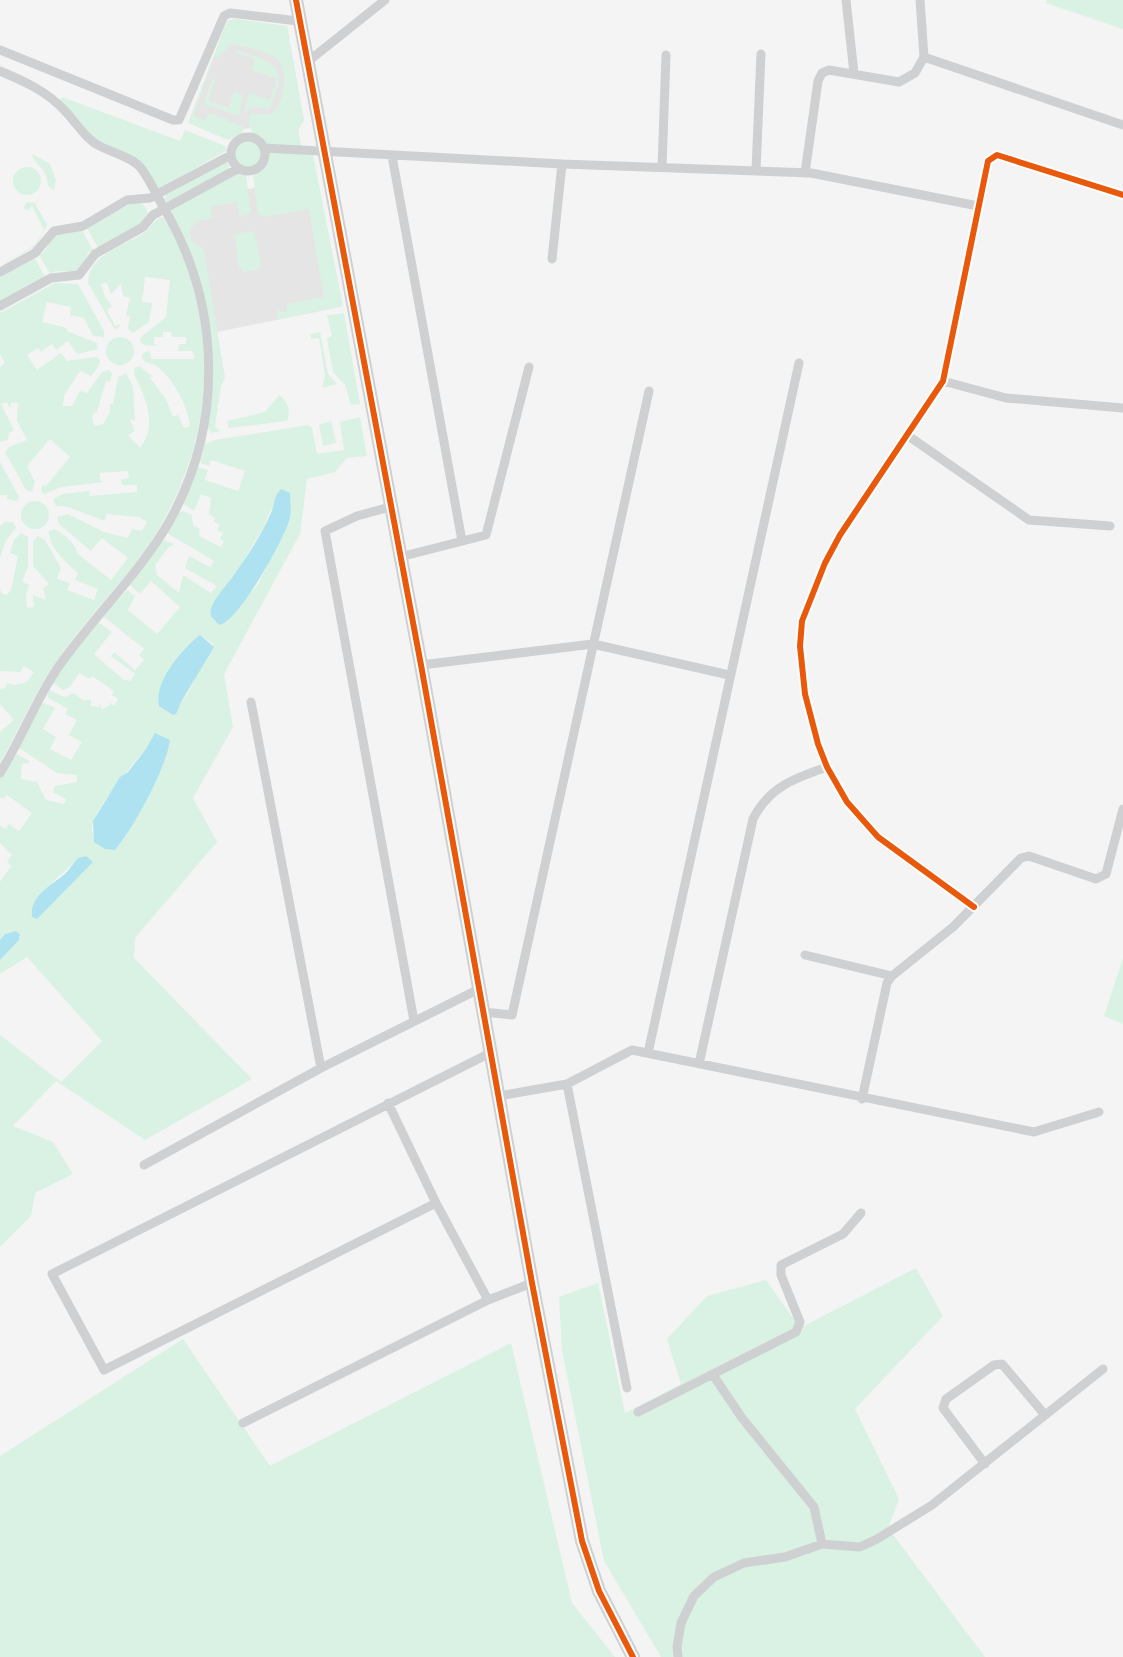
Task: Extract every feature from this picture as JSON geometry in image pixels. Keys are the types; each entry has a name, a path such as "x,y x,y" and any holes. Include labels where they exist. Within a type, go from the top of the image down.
{"street":[{"path":"296,0 298,21 421,665 532,1283 582,1541 599,1591 633,1657"},
{"path":"306,63 385,0"},
{"path":"846,0 854,73"},
{"path":"805,173 818,81 822,74 829,70 899,82 915,73 924,57 920,0"},
{"path":"0,50 173,120 179,120 224,16 230,13 298,21"},
{"path":"756,170 761,54"},
{"path":"662,167 666,55"},
{"path":"924,57 1123,125"},
{"path":"0,71 34,86 63,108 93,143 138,165 190,260 206,329 210,373 208,399 195,464 162,534 59,666 0,773"},
{"path":"264,148 264,159 258,167 249,171 239,168 231,155 233,144 242,138 253,137 264,148 562,164 805,173 978,206"},
{"path":"0,272 37,251 54,231 79,228 127,200 156,196 231,155"},
{"path":"974,907 878,837 847,802 827,767 812,723 802,676 800,646 802,621 810,594 840,535 943,381 988,161 997,155 1123,195"},
{"path":"392,156 462,541"},
{"path":"552,259 562,164"},
{"path":"0,306 51,278 79,275 94,254 143,227 153,215 239,168"},
{"path":"648,1053 799,363"},
{"path":"400,557 486,536 529,367"},
{"path":"943,381 1006,398 1123,408"},
{"path":"484,1012 512,1015 649,391"},
{"path":"907,435 1029,520 1110,526"},
{"path":"390,507 357,516 325,531 414,1021"},
{"path":"421,665 593,644 729,675"},
{"path":"251,702 321,1068"},
{"path":"699,1064 753,819 766,798 784,783 827,767"},
{"path":"862,1099 887,983 892,976 974,907 1021,858 1029,856 1096,879 1106,874 1123,809"},
{"path":"805,955 892,976"},
{"path":"144,1165 321,1068 479,989"},
{"path":"499,1096 567,1084 632,1050 862,1099 1034,1132 1099,1112"},
{"path":"436,1203 104,1370 52,1274 490,1053"},
{"path":"567,1084 627,1388"},
{"path":"388,1103 436,1203 488,1300"},
{"path":"638,1412 796,1332 800,1322 781,1275 781,1265 843,1234 861,1213"},
{"path":"243,1423 488,1300 532,1283"},
{"path":"985,1464 943,1407 946,1399 994,1365 1002,1364 1045,1415"},
{"path":"678,1657 677,1647 681,1623 694,1596 714,1577 744,1563 785,1557 822,1544 860,1547 868,1543 932,1504 1103,1369"},
{"path":"713,1375 742,1418 814,1507 822,1544"}],"shaded area":[{"path":"234,19 287,26 304,121 243,129 232,133 191,116 224,29 228,21"},
{"path":"308,178 340,307 212,333 208,302 184,231 221,194"}],"green space":[{"path":"1047,0 1123,0 1123,29 1046,3"},
{"path":"234,19 287,26 304,121 298,130 301,146 267,144 252,131 249,122 252,113 270,114 279,105 282,97 283,71 281,64 273,56 237,45 231,45 219,57 214,57 193,116 204,120 210,113 243,127 243,133 228,140 188,123 224,29 228,21"},
{"path":"236,50 268,62 274,67 278,81 269,109 251,107 243,115 249,93 270,100 277,79 252,70 255,59 234,52"},
{"path":"212,78 215,79 208,101 229,108 234,92 243,95 239,116 204,104"},
{"path":"62,97 180,141 185,130 225,146 227,150 159,189 146,171 98,142 59,101"},
{"path":"248,139 258,143 262,153 258,163 248,167 238,163 234,153 238,143"},
{"path":"270,152 313,155 343,306 281,319 277,317 278,308 281,312 286,312 287,304 324,297 309,209 264,217 258,213 253,176 264,165"},
{"path":"32,154 50,164 56,180 54,190 48,186 43,170"},
{"path":"224,162 229,164 228,170 167,202 164,200 166,195"},
{"path":"27,167 37,171 41,181 37,191 27,195 17,191 13,181 17,171"},
{"path":"236,173 246,176 251,213 240,217 237,202 211,207 212,218 197,221 190,230 191,239 204,250 225,378 221,386 215,427 220,431 212,433 207,428 213,373 207,315 201,287 170,211"},
{"path":"27,202 35,203 47,225 34,247 0,266 35,245 44,230 32,206 28,210 23,209"},
{"path":"130,204 144,205 148,213 141,224 98,248 87,228"},
{"path":"162,217 174,233 187,265 202,331 204,366 197,435 174,501 157,532 137,561 74,637 55,664 0,763 0,732 14,720 0,704 0,689 5,688 7,683 14,685 27,682 34,672 24,666 20,672 0,671 0,588 1,593 7,595 11,590 18,556 10,553 14,540 21,533 28,537 28,566 22,582 29,585 26,595 27,608 34,607 33,595 46,600 43,588 49,584 33,566 33,541 38,536 45,540 61,568 57,579 70,583 67,590 94,600 98,589 75,580 78,573 55,549 49,531 54,529 65,536 75,546 78,554 111,580 128,558 102,538 91,551 59,524 57,517 68,514 104,532 128,538 132,529 142,531 147,522 139,517 106,514 105,521 68,507 56,506 53,499 62,494 89,491 90,496 137,492 137,485 122,485 121,479 129,478 128,471 100,473 100,480 104,482 62,487 44,494 41,491 42,485 46,486 70,457 50,439 27,466 35,482 32,492 26,490 5,452 9,447 27,440 17,421 18,403 11,403 10,409 7,402 1,404 14,430 9,433 8,440 0,442 0,367 5,363 0,354 0,313 55,283 78,284 104,331 104,337 93,336 84,318 70,315 71,307 47,302 42,322 67,328 67,331 97,343 98,349 77,354 68,341 56,350 52,344 41,352 38,348 27,355 37,370 61,353 67,361 95,357 100,359 99,366 91,376 80,371 64,396 63,406 72,406 80,391 87,393 102,372 109,370 112,374 110,382 106,381 97,412 92,415 94,426 103,424 110,412 110,404 113,404 118,377 126,373 133,387 135,421 130,419 135,431 128,435 140,448 148,430 149,421 146,402 134,374 134,368 139,366 152,376 150,378 166,399 173,417 178,415 184,428 190,426 183,402 175,386 158,367 142,358 143,353 150,351 151,359 194,359 193,351 178,351 179,344 186,344 186,337 172,337 171,332 163,332 163,337 154,337 154,344 159,346 144,345 140,342 141,337 166,317 170,280 145,277 142,302 152,303 149,322 133,333 128,329 130,316 126,315 130,298 123,296 121,284 111,294 107,283 101,284 105,297 112,306 107,310 115,326 122,324 115,330 88,283 90,273 100,258 144,233"},
{"path":"82,230 93,250 88,253 84,264 76,272 56,271 50,274 39,255 45,251 52,236"},
{"path":"254,231 261,265 258,269 243,272 242,267 239,268 235,234"},
{"path":"34,257 45,277 0,302 0,276"},
{"path":"344,313 360,404 351,405 345,385 333,372 327,338 332,336 327,316 317,317"},
{"path":"320,332 328,374 337,384 322,388 325,376 319,338 311,339 310,334"},
{"path":"120,337 130,341 134,351 130,361 120,365 110,361 106,351 110,341"},
{"path":"279,395 288,406 287,421 229,428 227,421 265,412"},
{"path":"360,417 367,456 347,458 335,472 307,479 300,534 224,674 233,727 193,798 217,842 135,938 134,958 252,1079 145,1140 56,1081 13,1126 53,1142 73,1174 35,1193 31,1216 0,1247 0,1035 61,1082 102,1041 27,957 0,974 0,960 21,937 16,931 5,934 0,940 0,882 11,866 7,861 12,855 0,843 0,825 5,829 9,824 19,831 32,813 7,795 3,799 0,797 0,778 17,754 29,761 29,763 22,764 21,779 37,782 46,800 64,804 66,799 53,792 55,786 77,782 77,775 57,773 19,748 40,705 44,703 55,708 43,729 56,737 50,749 71,760 82,742 69,735 77,720 65,714 68,709 47,697 49,690 65,697 73,693 83,700 91,700 91,706 99,707 99,703 102,709 110,705 109,702 114,706 118,699 112,695 114,691 92,676 90,679 79,673 70,687 63,690 53,683 61,668 98,622 112,632 94,654 124,680 130,681 135,674 111,656 114,652 135,670 144,660 139,655 144,649 103,616 127,590 135,596 128,610 157,634 180,607 151,581 140,594 130,585 163,540 174,544 155,565 157,575 179,593 183,575 211,593 217,586 185,568 189,556 210,567 214,561 167,533 177,513 183,511 192,515 193,525 200,529 199,536 225,549 221,546 224,541 220,539 223,533 217,530 220,525 214,522 215,518 209,514 211,498 201,494 194,511 182,503 198,467 208,470 205,480 238,491 245,471 211,460 209,466 200,463 205,444 215,440 308,425 312,428 317,454 344,450 340,422","holes":["279,491 290,493 289,521 257,586 219,625 211,616 212,606 237,572 263,528","200,635 213,644 186,696 181,702 158,695 174,662","147,748 100,847 93,834 93,822 105,799","78,858 32,917 36,901 42,893"]},
{"path":"331,421 336,443 323,446 319,425"},
{"path":"0,462 19,497 17,501 7,499 7,495 0,495"},
{"path":"35,501 45,505 49,515 45,525 35,529 25,525 21,515 25,505"},
{"path":"5,522 13,522 16,528 6,540 0,558 0,526"},
{"path":"1123,958 1123,1024 1104,1016"},
{"path":"916,1268 943,1316 855,1409 899,1499 888,1528 985,1657 661,1657 604,1561 562,1350 559,1297 598,1283 625,1413 681,1384 667,1339 707,1296 766,1280 800,1328"},
{"path":"183,1339 270,1466 511,1343 572,1603 615,1657 0,1657 0,1456"}],"water":[{"path":"281,489 290,493 290,515 285,531 247,597 227,621 219,625 211,616 213,605 255,544"},
{"path":"200,635 214,647 176,714 173,715 159,706 160,687 171,666"},
{"path":"155,733 170,740 156,781 123,840 115,850 105,849 94,842 93,821 120,777 128,772"},
{"path":"86,856 93,862 37,919 32,917 34,903 38,897 66,873 78,858"},
{"path":"16,931 20,935 19,940 0,960 0,940 5,934"}],"cycle path":[{"path":"296,0 421,665 532,1283 582,1541 599,1591 633,1657"},
{"path":"974,907 878,837 847,802 827,767 818,744 805,694 800,646 802,621 825,563 840,535 943,381 988,161 997,155 1123,195"}]}
